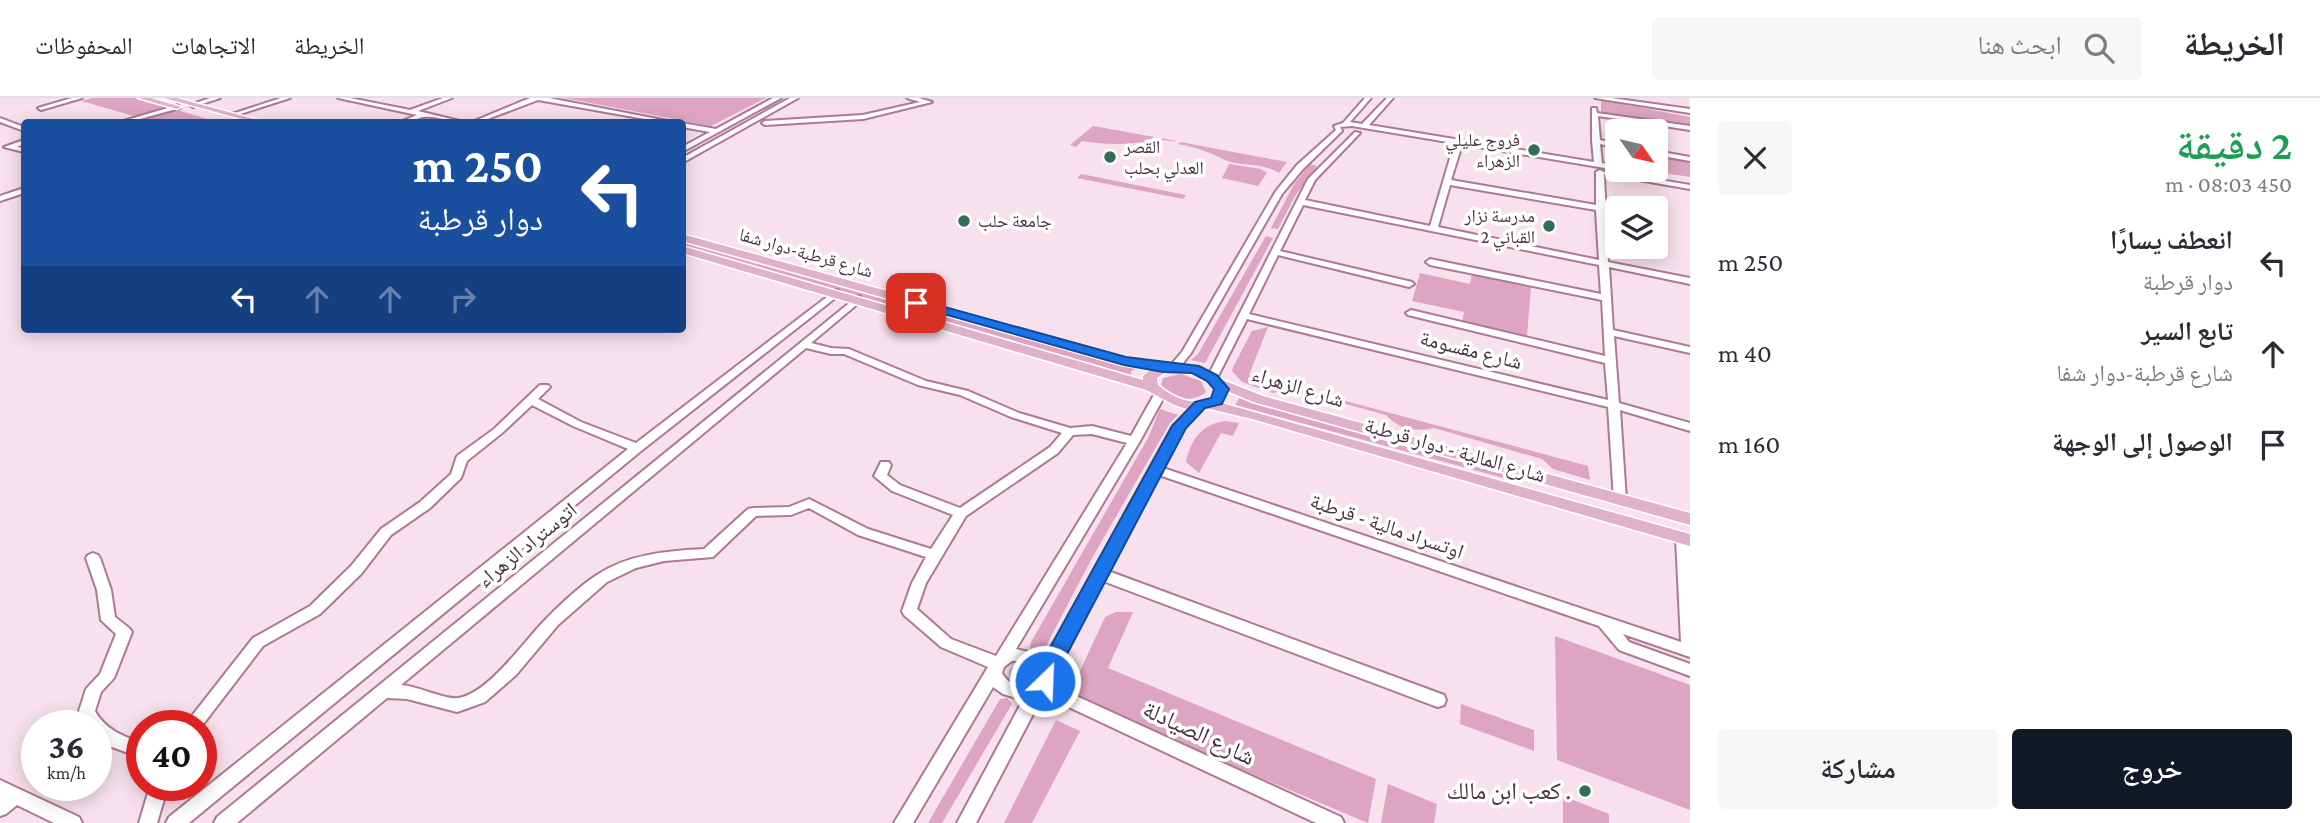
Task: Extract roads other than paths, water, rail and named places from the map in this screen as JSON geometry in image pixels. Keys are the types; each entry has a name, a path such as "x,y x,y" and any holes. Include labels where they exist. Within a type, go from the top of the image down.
{"main road":[{"path":"142,98 223,119"},
{"path":"168,98 225,119"},
{"name":"شارع قرطبة-دوار شفا","path":"686,238 1124,361 1195,369 1215,380"},
{"name":"شارع المالية - دوار قرطبة","path":"686,249 1155,391 1178,403 1256,415 1686,539"},
{"path":"1155,391 1150,376 1168,367"},
{"path":"1204,405 1221,395 1222,389 1215,380"},
{"name":"شارع الزهراء","path":"1215,380 1258,399 1690,519"},
{"path":"1531,475 1532,493"}],"street":[{"path":"41,108 79,98"},
{"path":"193,105 217,98"},
{"path":"235,119 287,98"},
{"path":"341,98 445,119"},
{"path":"356,101 365,98"},
{"path":"410,112 449,98"},
{"path":"483,119 542,98 639,119"},
{"path":"496,119 542,98"},
{"path":"686,148 778,98"},
{"path":"686,158 795,98"},
{"path":"765,123 863,117 929,102 910,98"},
{"path":"1168,367 1186,353 1279,194 1307,160 1368,98"},
{"path":"1215,380 1243,315 1312,179 1390,98"},
{"path":"1620,500 1599,168 1595,141 1596,98 1690,111"},
{"path":"133,119 178,107"},
{"path":"1594,114 1690,128"},
{"path":"412,119 424,115"},
{"path":"0,120 21,128"},
{"path":"1369,120 1397,133"},
{"path":"686,126 717,131"},
{"path":"1342,127 1457,148 1605,168"},
{"path":"1361,130 1397,133 1599,168 1690,187"},
{"path":"1595,141 1605,143"},
{"path":"21,143 8,146 21,149"},
{"path":"1433,229 1457,148"},
{"path":"1668,155 1690,159"},
{"path":"1307,160 1326,164"},
{"path":"1668,176 1690,179"},
{"path":"1447,182 1600,208"},
{"path":"0,192 21,185"},
{"path":"0,199 21,192"},
{"path":"1301,202 1690,281"},
{"path":"1258,230 1284,235"},
{"path":"1275,252 1409,284"},
{"path":"1430,262 1606,298"},
{"name":"اتوستراد الزهراء","path":"175,823 636,448 836,293"},
{"name":"اتوستراد الزهراء","path":"223,823 858,299"},
{"path":"1410,313 1611,361"},
{"name":"شارع مقسومة","path":"1243,315 1614,405 1690,427"},
{"path":"1609,332 1690,350"},
{"path":"804,344 831,351 845,351 922,383 964,393 1015,415 1069,432 1092,430 1134,441"},
{"path":"205,710 258,642 315,610 356,570 386,532 425,505 457,475 461,459 544,387"},
{"path":"903,823 1134,441 1155,391"},
{"path":"531,400 577,424 636,448"},
{"path":"966,823 1179,426 1204,405"},
{"path":"998,664 946,643 909,611 919,583 961,513 1054,450 1069,432"},
{"path":"885,465 880,476 896,488 961,513"},
{"name":"اوتسراد مالية - قرطبة","path":"1156,470 1690,651"},
{"path":"383,691 407,692 457,705 479,697 510,671 553,621 602,578 632,564 654,559 708,554 753,512 791,511 809,503 863,532 934,555"},
{"path":"1686,539 1690,651"},
{"path":"87,710 94,689 106,678 124,632 107,620 103,590 93,558"},
{"path":"1100,574 1438,700"},
{"name":"اوتسراد مالية - قرطبة","path":"1605,622 1624,646 1690,670"},
{"path":"998,664 1016,654 1032,658 1043,668 1041,685"},
{"path":"998,664 999,683 1012,692 1020,694 1041,685"},
{"name":"شارع الصيادلة","path":"1041,685 1335,823"},
{"path":"0,808 7,792 73,823"},
{"path":"148,823 155,801"}],"place":[{"name":"فروج عليلي الزهراء","path":"1534,150"},
{"name":"القصر العدلي بحلب","path":"1110,157"},
{"name":"جامعة حلب","path":"964,221"},
{"name":"مدرسة نزار القباني 2","path":"1549,226"},
{"name":"كعب ابن مالك .","path":"1585,791"}]}
